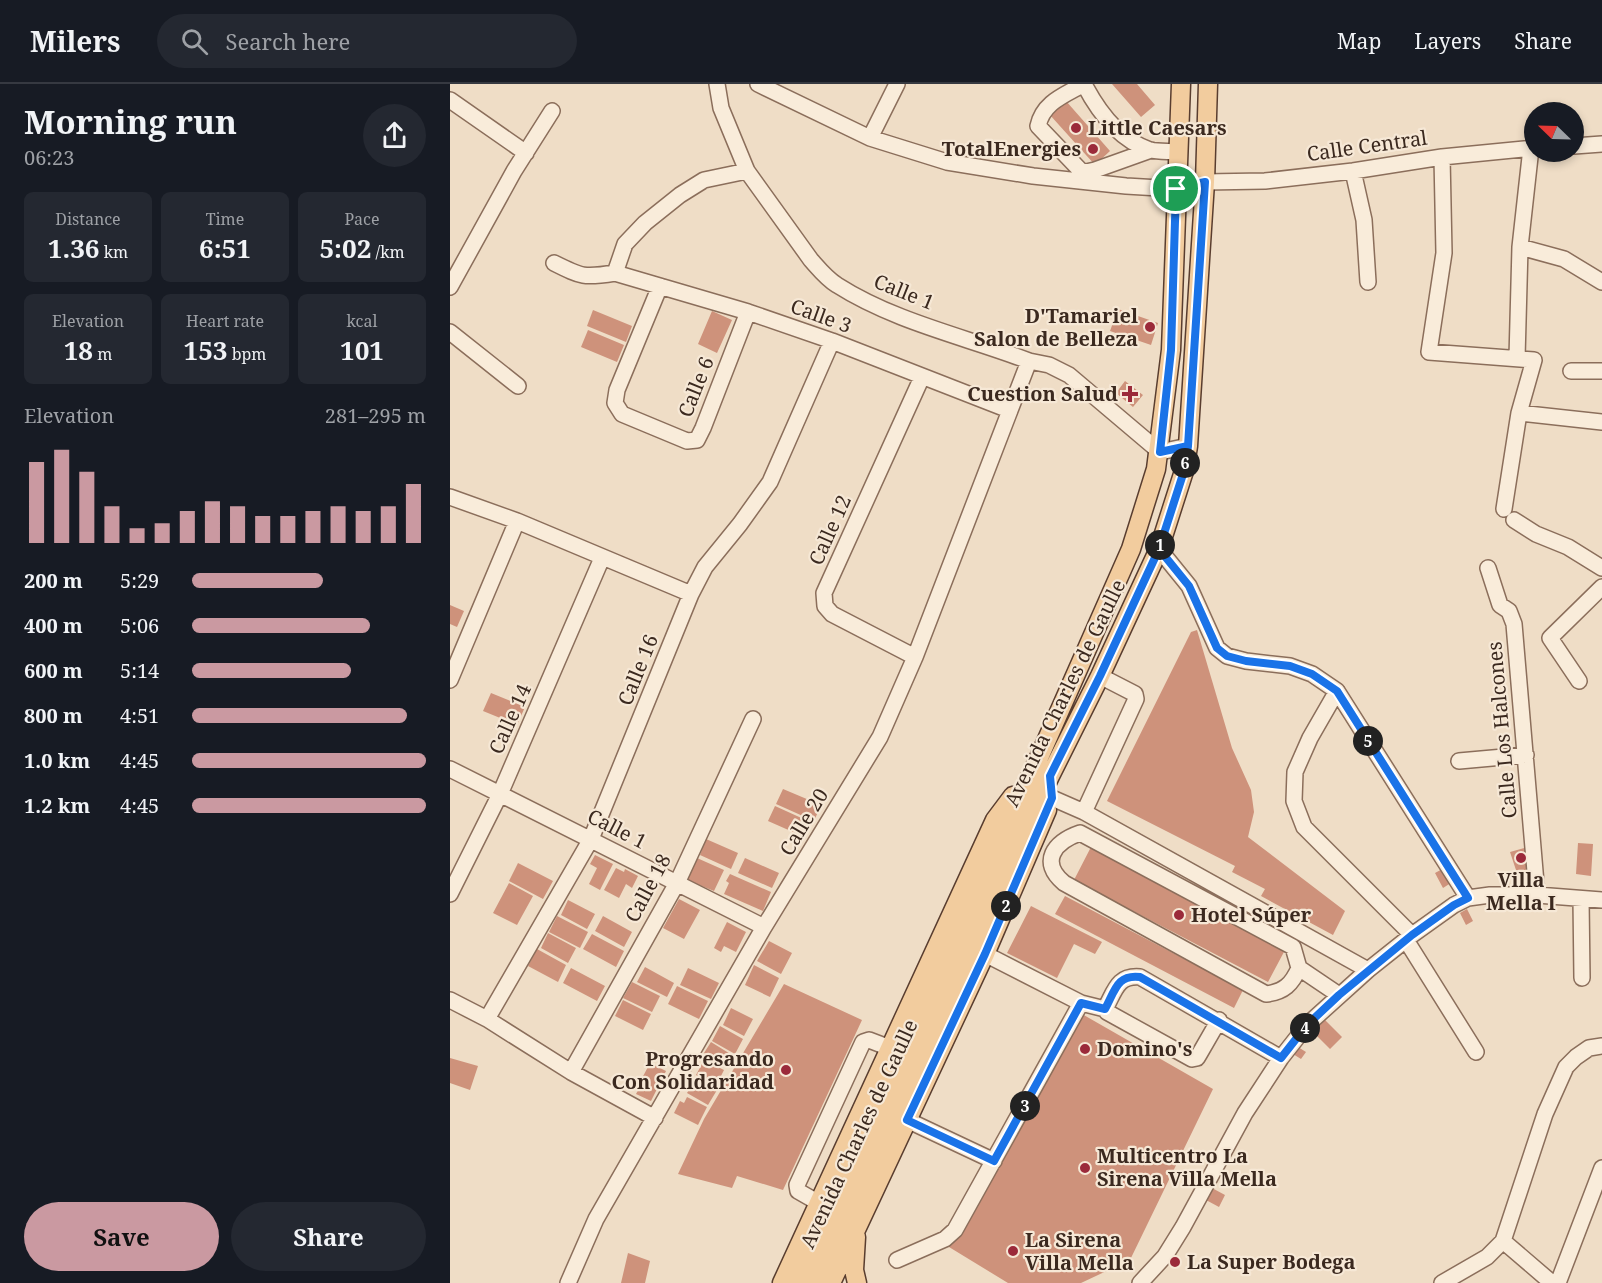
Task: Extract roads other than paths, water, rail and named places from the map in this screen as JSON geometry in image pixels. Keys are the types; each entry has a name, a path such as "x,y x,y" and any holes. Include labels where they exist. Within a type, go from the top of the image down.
{"main road":[{"name":"Avenida Charles de Gaulle","path":"814,1283 1042,772 1131,549 1156,469 1160,452 1171,350 1181,84"},
{"name":"Avenida Charles de Gaulle","path":"786,1280 1042,772 1100,676 1159,549 1184,471 1188,446 1205,182 1208,84"},
{"path":"786,1280 819,1203 995,820 1042,772 1052,798 985,954 831,1283"},
{"path":"856,1230 854,1270 857,1283"}],"street":[{"name":"Calle 1","path":"717,84 721,108 747,171 811,260 836,285 885,310 1029,361 1049,365 1069,375 1160,452"},
{"name":"Calle Central","path":"758,84 870,138 947,162 1125,186 1176,189 1205,182 1265,181 1353,171 1442,157 1524,149"},
{"path":"870,138 897,84"},
{"path":"1151,150 1121,134 1093,101 1084,84 1046,106 1040,117 1038,126 1080,170 1095,170 1151,150 1179,152"},
{"path":"450,102 526,153"},
{"path":"450,287 514,171 552,111"},
{"path":"1584,145 1602,144"},
{"path":"1442,157 1444,253 1429,352 1534,360 1519,413 1509,514 1536,534 1568,547 1602,568"},
{"path":"1517,358 1520,247 1531,162"},
{"path":"554,263 580,276 615,273 625,244 645,223 680,195 704,180 747,171"},
{"path":"1353,171 1364,220 1368,282"},
{"path":"1520,247 1564,259 1602,282"},
{"name":"Calle 3","path":"615,273 748,312 832,341 1009,410"},
{"name":"Calle 6","path":"660,286 617,390 615,404 622,414 687,441 697,440 703,428 748,312"},
{"path":"450,332 518,386"},
{"name":"Calle 16","path":"487,1019 591,839 705,567 770,482 832,341"},
{"name":"Calle 20","path":"568,1283 596,1219 764,927 880,737 915,657 1029,361"},
{"path":"1571,371 1602,371"},
{"name":"Calle 12","path":"915,657 832,615 825,606 824,593 922,377"},
{"path":"1519,413 1602,422"},
{"path":"1160,452 1188,446"},
{"path":"450,497 517,521 692,594"},
{"path":"450,680 517,521"},
{"path":"1159,549 1189,586 1217,648 1227,656 1246,661 1290,666 1312,674 1337,691 1468,898"},
{"name":"Calle 14","path":"450,894 500,794 602,558"},
{"name":"Calle Los Halcones","path":"1488,568 1500,605 1509,611 1514,624 1537,895"},
{"path":"1579,681 1550,638 1602,587"},
{"path":"1084,812 1136,699 1135,694 1100,676"},
{"path":"1337,691 1310,738 1295,772 1294,801 1304,827 1409,937 1476,1052"},
{"name":"Calle 18","path":"571,1072 677,883 753,719"},
{"path":"1459,761 1526,755"},
{"name":"Calle 1","path":"450,769 764,927"},
{"path":"1052,798 1084,812 1368,970"},
{"path":"1299,968 1294,979 1286,987 1277,993 1266,994 1064,883 1056,877 1051,866 1052,854 1068,837 1080,833 1293,947 1299,968 1339,995"},
{"path":"1032,845 1052,854"},
{"path":"1140,1283 1165,1256 1178,1237 1245,1113 1281,1058 1307,1025 1368,970 1409,937 1454,905 1468,898 1490,895 1537,895 1602,900"},
{"path":"1581,899 1582,978"},
{"path":"985,954 1081,1003 1105,1009 1192,1059 1197,1058 1219,1020"},
{"path":"1105,1009 1121,980 1129,976 1140,977 1219,1020 1281,1058"},
{"path":"450,1000 487,1019 571,1072 655,1118"},
{"path":"897,1260 945,1239 955,1230 1081,1003"},
{"path":"819,1203 798,1191 797,1185 863,1042 869,1040 890,1048"},
{"path":"1442,1283 1488,1257 1503,1241 1545,1114 1566,1067 1589,1048 1602,1046"},
{"path":"907,1120 994,1161"},
{"path":"1558,1283 1602,1168"},
{"path":"1503,1241 1552,1283"}],"place":[{"name":"Little Caesars","path":"1076,128"},
{"name":"TotalEnergies","path":"1093,149"},
{"name":"D'Tamariel Salon de Belleza","path":"1150,327"},
{"name":"Cuestion Salud","path":"1130,394"},
{"name":"Villa Mella I","path":"1521,858"},
{"name":"Hotel Súper","path":"1179,915"},
{"name":"Domino's","path":"1085,1049"},
{"name":"Progresando Con Solidaridad","path":"786,1070"},
{"name":"Multicentro La Sirena Villa Mella","path":"1085,1168"},
{"name":"La Sirena Villa Mella","path":"1013,1251"},
{"name":"La Super Bodega","path":"1175,1262"}]}
